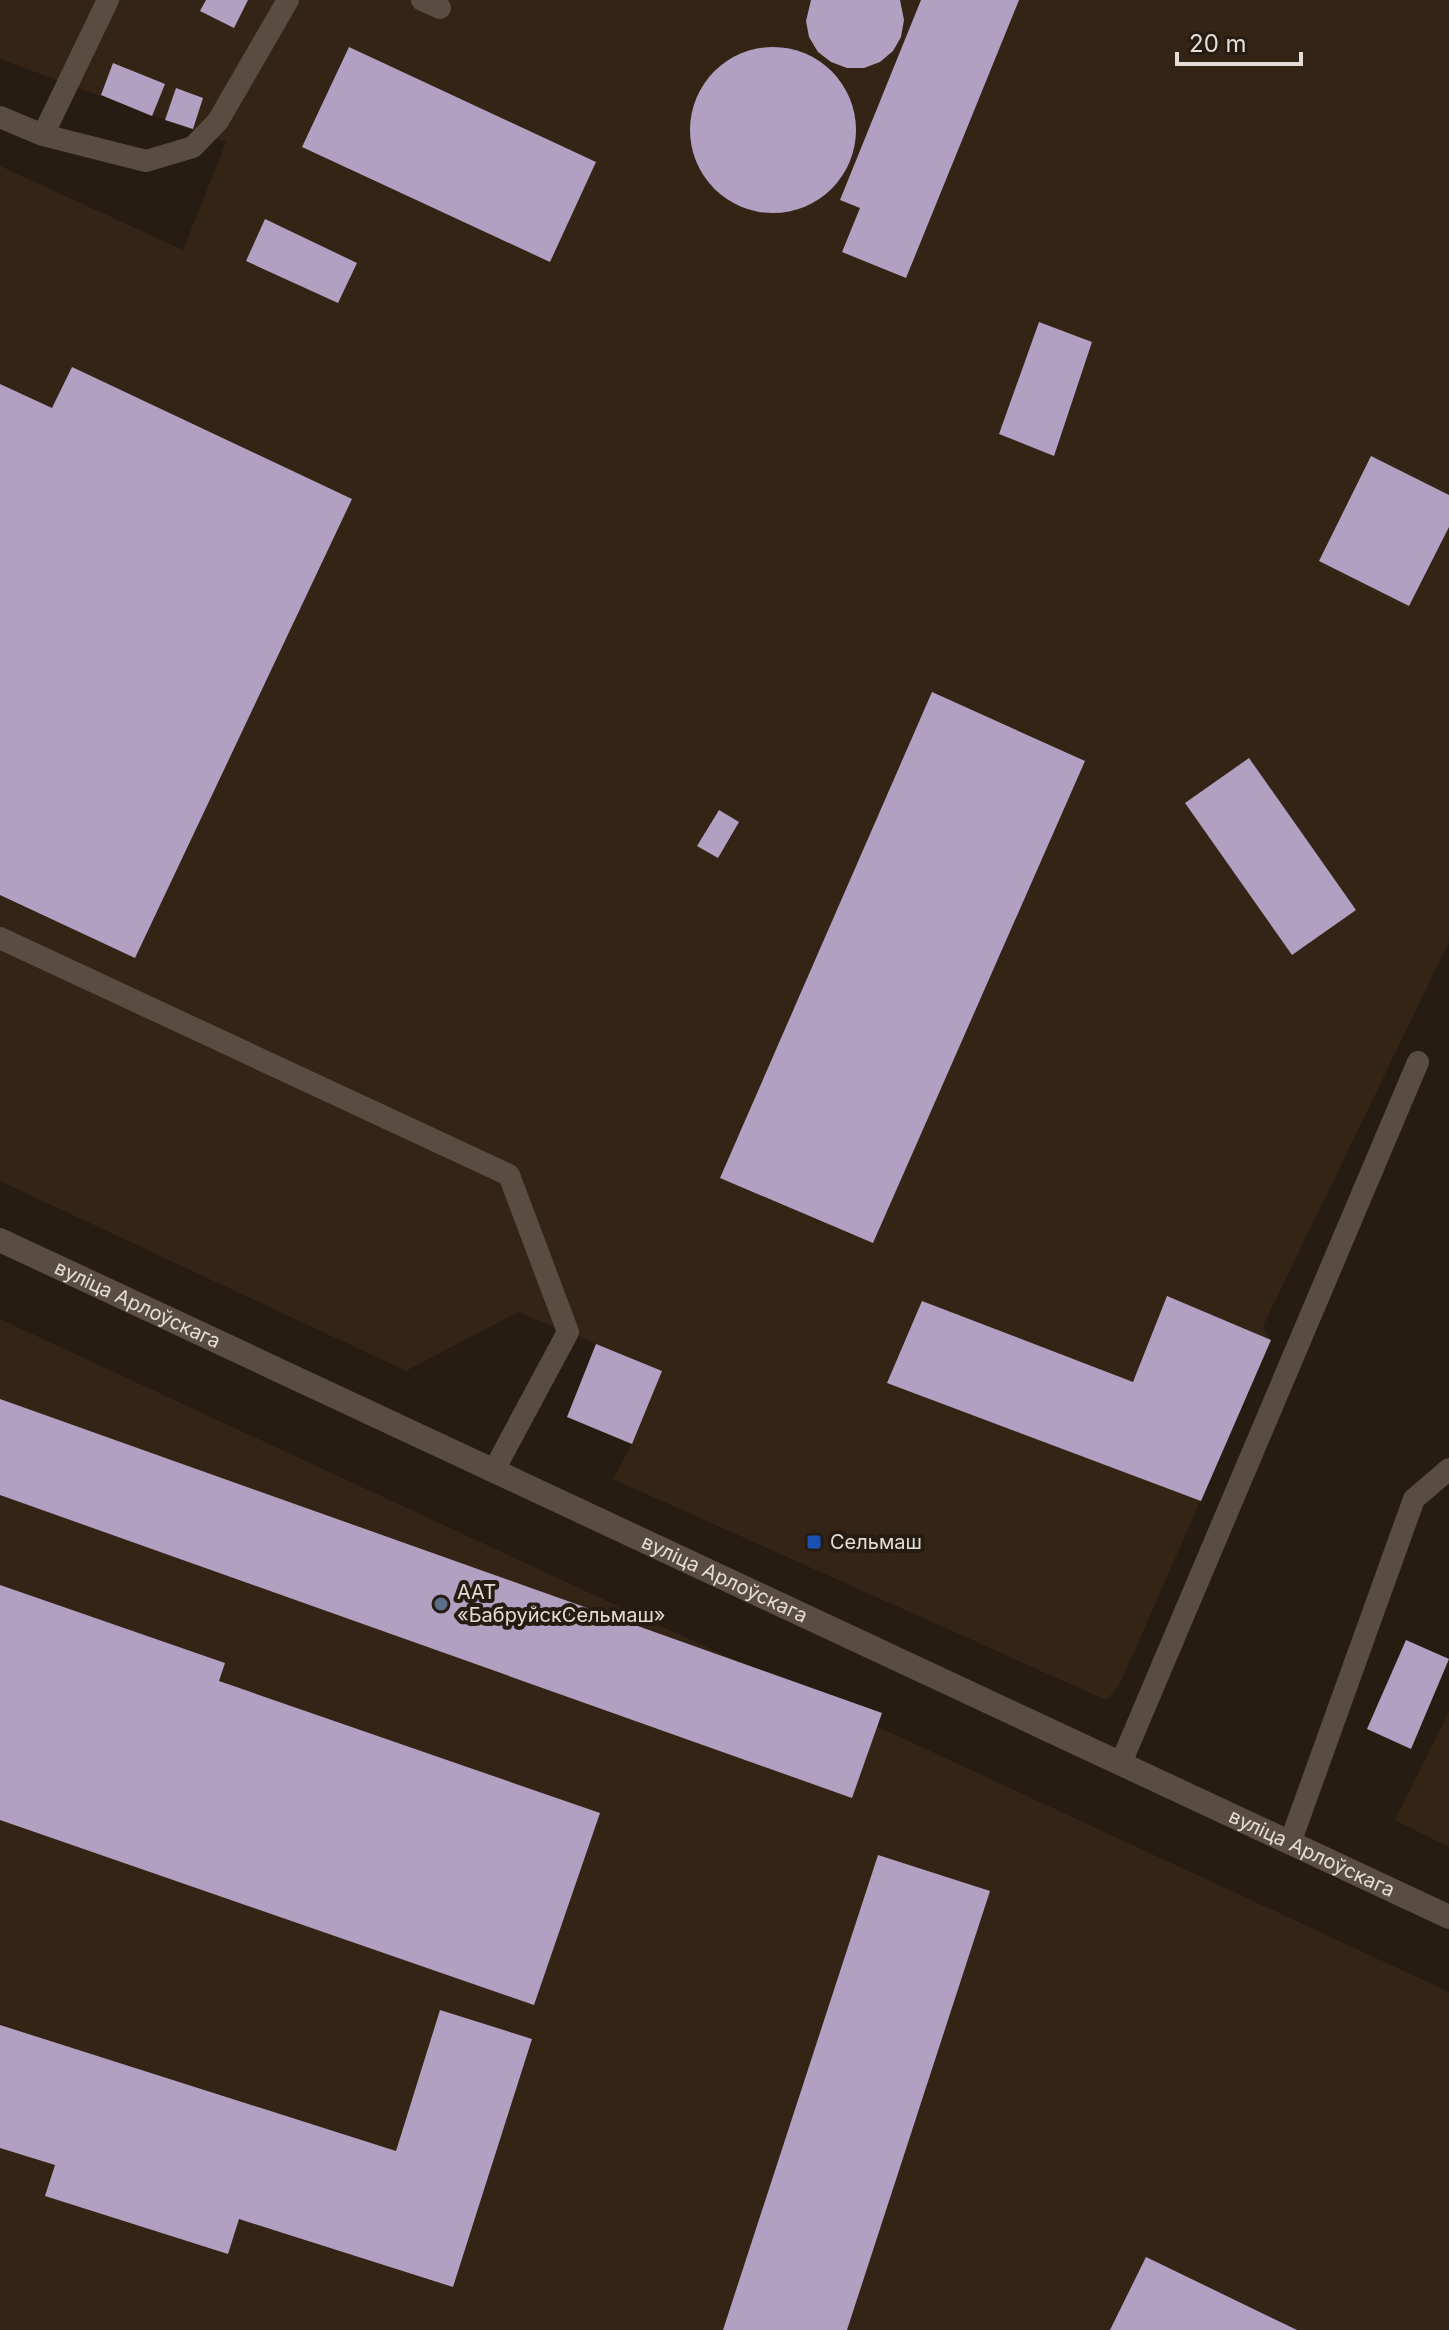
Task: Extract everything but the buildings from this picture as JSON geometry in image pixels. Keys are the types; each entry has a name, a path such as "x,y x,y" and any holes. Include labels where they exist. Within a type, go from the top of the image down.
{"street":[{"name":"вуліца Арлоўскага","path":"0,1240 1449,1917"}],"lane":[{"path":"43,135 108,0"},
{"path":"0,117 43,135 146,161 193,147 218,121 288,0"},
{"path":"0,938 509,1175 568,1332 494,1470"},
{"path":"1121,1763 1418,1062"},
{"path":"1290,1843 1414,1499 1449,1469"}],"shaded area":[{"path":"0,0 1449,0 1449,942 1263,1326 1271,1340 1119,1686 1106,1700 613,1479 632,1444 567,1417 596,1344 518,1312 406,1371 0,1181 0,166 183,250 226,142 0,59"},
{"name":"ААТ «БабруйскСельмаш»","path":"0,1319 1449,1992 1449,2330 0,2330"},
{"path":"1449,1712 1449,1847 1395,1820"}],"place":[{"name":"Сельмаш","path":"814,1542"},
{"name":"ААТ «БабруйскСельмаш»","path":"441,1604"}]}
